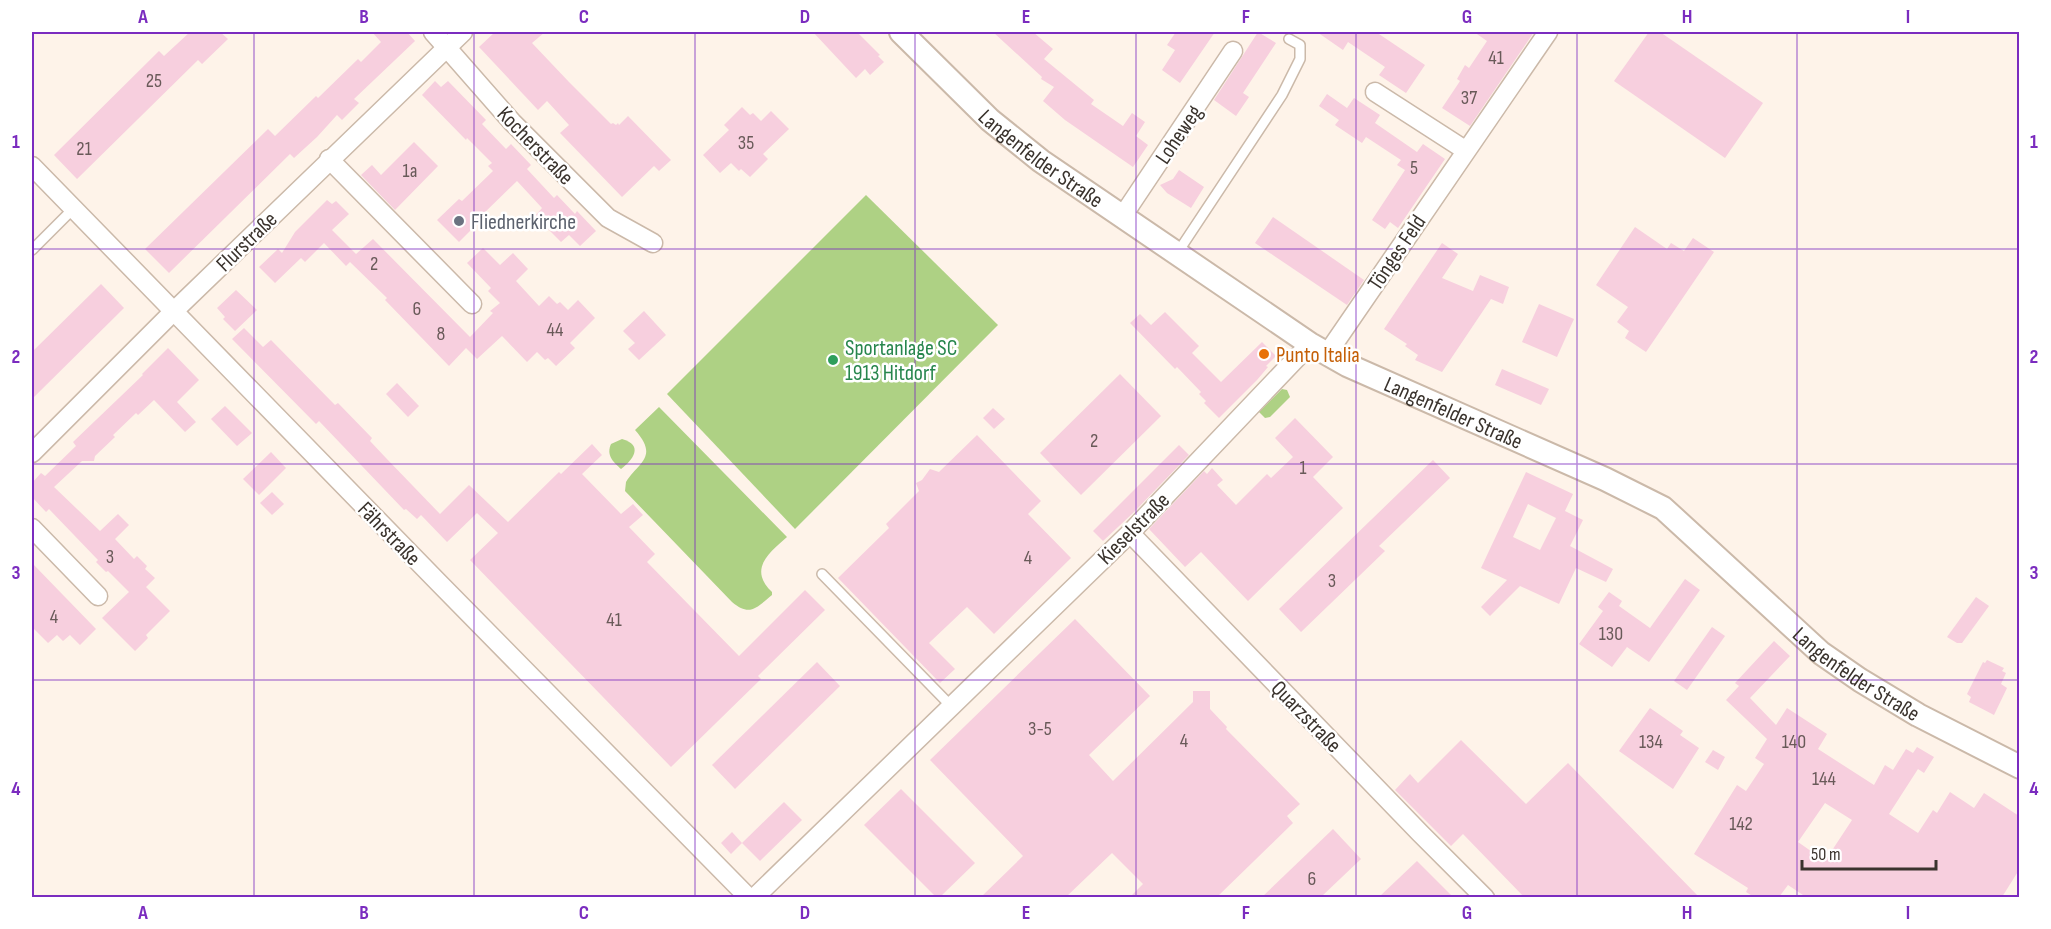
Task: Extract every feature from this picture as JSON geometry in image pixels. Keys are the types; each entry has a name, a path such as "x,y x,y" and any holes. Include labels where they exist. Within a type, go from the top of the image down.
{"street":[{"name":"Kocherstraße","path":"433,32 512,122 608,218 653,243"},
{"name":"Flurstraße","path":"32,453 329,159 463,32"},
{"name":"Langenfelder Straße","path":"901,32 990,120 1041,161 1176,255 1318,349 1454,413 1605,479 1663,508 1821,653 1918,715 2019,766"},
{"name":"Tönges Feld","path":"1318,349 1465,150 1548,32"},
{"name":"Loheweg","path":"1122,217 1233,51"},
{"path":"1374,92 1465,150"},
{"path":"329,159 472,304"},
{"name":"Fährstraße","path":"32,166 749,897"},
{"name":"Kieselstraße","path":"754,897 1318,349"},
{"path":"32,528 98,596"},
{"name":"Quarzstraße","path":"1130,533 1420,833 1485,897"}],"lane":[{"path":"1176,255 1282,95 1300,59 1300,45 1289,39"},
{"path":"32,250 74,209"},
{"path":"822,574 951,706"}],"green space":[{"name":"Sportanlage SC 1913 Hitdorf","path":"866,195 998,325 795,529 667,394"},
{"path":"1282,389 1287,390 1290,397 1270,417 1265,418 1259,412"},
{"path":"659,407 787,537 768,555 761,569 765,584 772,595 753,609 738,607 732,602 625,491 626,482 641,464 646,453 646,447 635,430"},
{"path":"622,439 633,445 635,449 632,457 621,469 613,461 609,452 611,444"}],"building":[{"path":"190,32 220,32 228,39 202,64 198,60 77,179 54,155 159,51 164,56"},
{"path":"372,32 407,32 415,41 354,99 359,103 342,120 337,115 294,158 290,154 169,273 145,249 268,129 275,136 358,59 361,62 381,42"},
{"path":"495,32 545,32 532,43 569,82 611,124 618,123 619,125 628,116 671,160 659,171 654,166 622,197 560,133 569,125 547,101 538,110 479,47"},
{"path":"813,32 857,32 884,62 870,75 865,69 856,78"},
{"path":"993,32 1033,32 1053,49 1044,59 1094,100 1091,104 1123,126 1132,113 1145,122 1136,136 1148,145 1133,167 1065,120 1043,101 1054,87 1041,79 1042,77"},
{"path":"1176,32 1215,32 1180,83 1162,70 1175,50 1167,45"},
{"path":"1258,32 1276,43 1243,93 1249,97 1236,116 1214,100"},
{"path":"1317,32 1376,32 1425,65 1406,93 1379,75 1385,67 1348,42 1343,50"},
{"path":"1474,32 1534,32 1470,126 1442,108 1460,81 1457,79 1465,65 1469,68 1487,41"},
{"path":"1649,32 1660,32 1763,103 1725,158 1614,81"},
{"path":"435,81 441,87 448,81 486,120 482,124 506,149 511,144 531,165 527,169 554,198 557,195 575,214 577,211 596,231 580,246 569,235 561,242 535,216 542,208 517,181 478,219 480,221 459,242 437,220 459,199 462,201 493,171 488,166 492,163 422,95"},
{"path":"1327,94 1347,108 1354,98 1380,115 1375,123 1417,152 1423,144 1445,159 1398,228 1390,222 1385,229 1372,220 1405,170 1397,165 1401,160 1366,137 1362,143 1335,125 1339,120 1319,106"},
{"path":"742,107 761,121 771,111 789,129 763,154 768,159 750,177 731,163 720,173 703,155 729,130 724,125"},
{"path":"414,142 438,166 395,210 361,175 372,165 381,175"},
{"path":"1179,170 1204,187 1191,208 1167,193 1160,185 1173,179"},
{"path":"327,200 332,204 336,201 349,214 332,230 356,254 373,239 470,337 493,313 490,311 500,303 488,291 491,288 467,263 483,248 500,265 513,253 528,269 516,281 539,306 549,296 568,310 578,300 595,318 570,343 575,348 556,366 537,352 527,362 502,336 477,359 466,348 449,366 385,300 387,298 350,262 346,266 324,243 305,262 301,258 275,283 259,267 278,249 282,253 295,232"},
{"path":"1273,217 1364,280 1347,305 1255,243"},
{"path":"1635,227 1667,249 1671,243 1684,251 1693,238 1714,252 1646,352 1625,338 1629,331 1617,322 1628,307 1596,285"},
{"path":"1442,243 1458,254 1442,278 1473,291 1480,275 1509,287 1503,304 1491,299 1442,372 1415,360 1418,355 1405,346 1407,344 1384,329"},
{"path":"101,284 124,308 32,399 32,352"},
{"path":"236,290 257,310 235,331 223,319 225,317 217,308"},
{"path":"1539,304 1574,319 1557,357 1522,342"},
{"path":"644,311 666,335 639,360 628,349 635,343 623,331"},
{"path":"1165,312 1199,346 1192,353 1221,382 1262,342 1276,356 1257,380 1219,418 1204,403 1206,401 1199,394 1201,392 1130,323 1140,314 1151,325"},
{"path":"244,328 263,347 271,340 335,405 338,403 372,438 370,441 440,514 469,485 508,522 559,472 561,474 592,444 602,455 582,474 621,514 633,504 643,515 629,527 655,554 647,562 739,656 805,590 825,610 758,676 761,679 671,767 470,560 498,533 477,513 447,542 421,515 417,519 406,509 404,510 319,421 316,424 232,339"},
{"path":"168,348 199,380 177,402 196,422 185,432 154,400 113,435 115,437 95,456 94,461 82,461 54,487 100,531 118,514 129,525 115,539 134,559 137,556 147,566 145,569 155,578 146,587 170,611 146,635 148,638 135,651 102,618 129,592 96,562 98,560 49,509 46,512 32,497 32,483 41,473 45,476 76,446 73,442"},
{"path":"1502,369 1549,389 1541,405 1495,385"},
{"path":"1120,374 1161,416 1081,495 1040,453"},
{"path":"397,383 419,406 408,417 386,394"},
{"path":"225,406 252,433 237,446 211,419"},
{"path":"993,408 1005,419 994,429 983,418"},
{"path":"1295,418 1333,457 1313,477 1343,508 1248,601 1201,552 1185,567 1149,529 1204,471 1207,474 1212,468 1223,480 1217,485 1236,505 1267,474 1271,478 1293,457 1275,438"},
{"path":"977,435 1041,501 1028,514 1071,558 994,634 967,607 929,643 955,669 940,683 838,578 889,528 886,524 919,491 916,483 922,480 930,469 939,472"},
{"path":"1179,445 1189,455 1103,541 1093,531"},
{"path":"271,452 286,468 259,495 243,479"},
{"path":"1433,460 1450,478 1379,546 1385,551 1301,632 1279,609"},
{"path":"1526,472 1573,494 1565,511 1583,520 1570,546 1613,569 1606,582 1576,568 1559,604 1520,586 1490,616 1481,607 1507,580 1481,568","holes":["1528,504 1556,518 1540,550 1513,537"]},
{"path":"272,492 284,504 272,515 260,503"},
{"path":"32,563 96,629 80,645 70,635 63,641 57,635 48,643 32,627"},
{"path":"1685,579 1700,590 1649,662 1627,647 1612,667 1579,644 1603,611 1598,607 1609,592 1622,601 1619,606 1650,628"},
{"path":"1976,597 1989,606 1962,643 1957,643 1947,637"},
{"path":"1075,619 1150,696 1089,755 1113,781 1193,702 1193,691 1210,691 1210,709 1227,727 1226,729 1300,804 1287,816 1293,823 1217,897 1130,897 1143,884 1112,853 1066,897 981,897 1023,856 930,760"},
{"path":"1712,627 1725,636 1687,690 1674,681"},
{"path":"1774,641 1790,656 1750,698 1776,725 1787,708 1827,734 1818,749 1874,785 1885,765 1893,770 1906,749 1913,753 1917,747 1934,757 1924,773 1918,769 1889,814 1918,833 1933,810 1937,813 1950,792 1974,808 1984,793 2019,816 2019,870 2002,897 1806,897 1788,885 1779,897 1754,897 1746,892 1748,888 1694,854 1737,785 1746,791 1764,764 1755,758 1767,739 1726,700 1739,686 1735,683","holes":["1825,803 1852,820 1825,861 1798,842"]},
{"path":"1987,660 2004,668 2002,671 2006,673 2001,684 2007,688 1994,715 1969,702 1971,697 1967,694 1983,662"},
{"path":"817,662 840,686 735,789 712,765"},
{"path":"1650,708 1683,731 1680,735 1699,748 1673,789 1619,751"},
{"path":"1461,740 1526,804 1568,763 1699,897 1524,897 1463,834 1451,846 1395,790 1410,774 1418,783"},
{"path":"1713,750 1725,757 1718,770 1705,762"},
{"path":"901,789 975,863 940,897 936,897 864,825"},
{"path":"784,802 802,820 760,861 742,843"},
{"path":"1333,829 1361,859 1321,897 1262,897"},
{"path":"732,832 742,843 731,854 721,843"},
{"path":"1417,861 1453,897 1379,897"}],"place":[{"name":"Fliednerkirche","path":"459,221"},
{"name":"Punto Italia","path":"1264,354"},
{"name":"Sportanlage SC 1913 Hitdorf","path":"833,360"}]}
